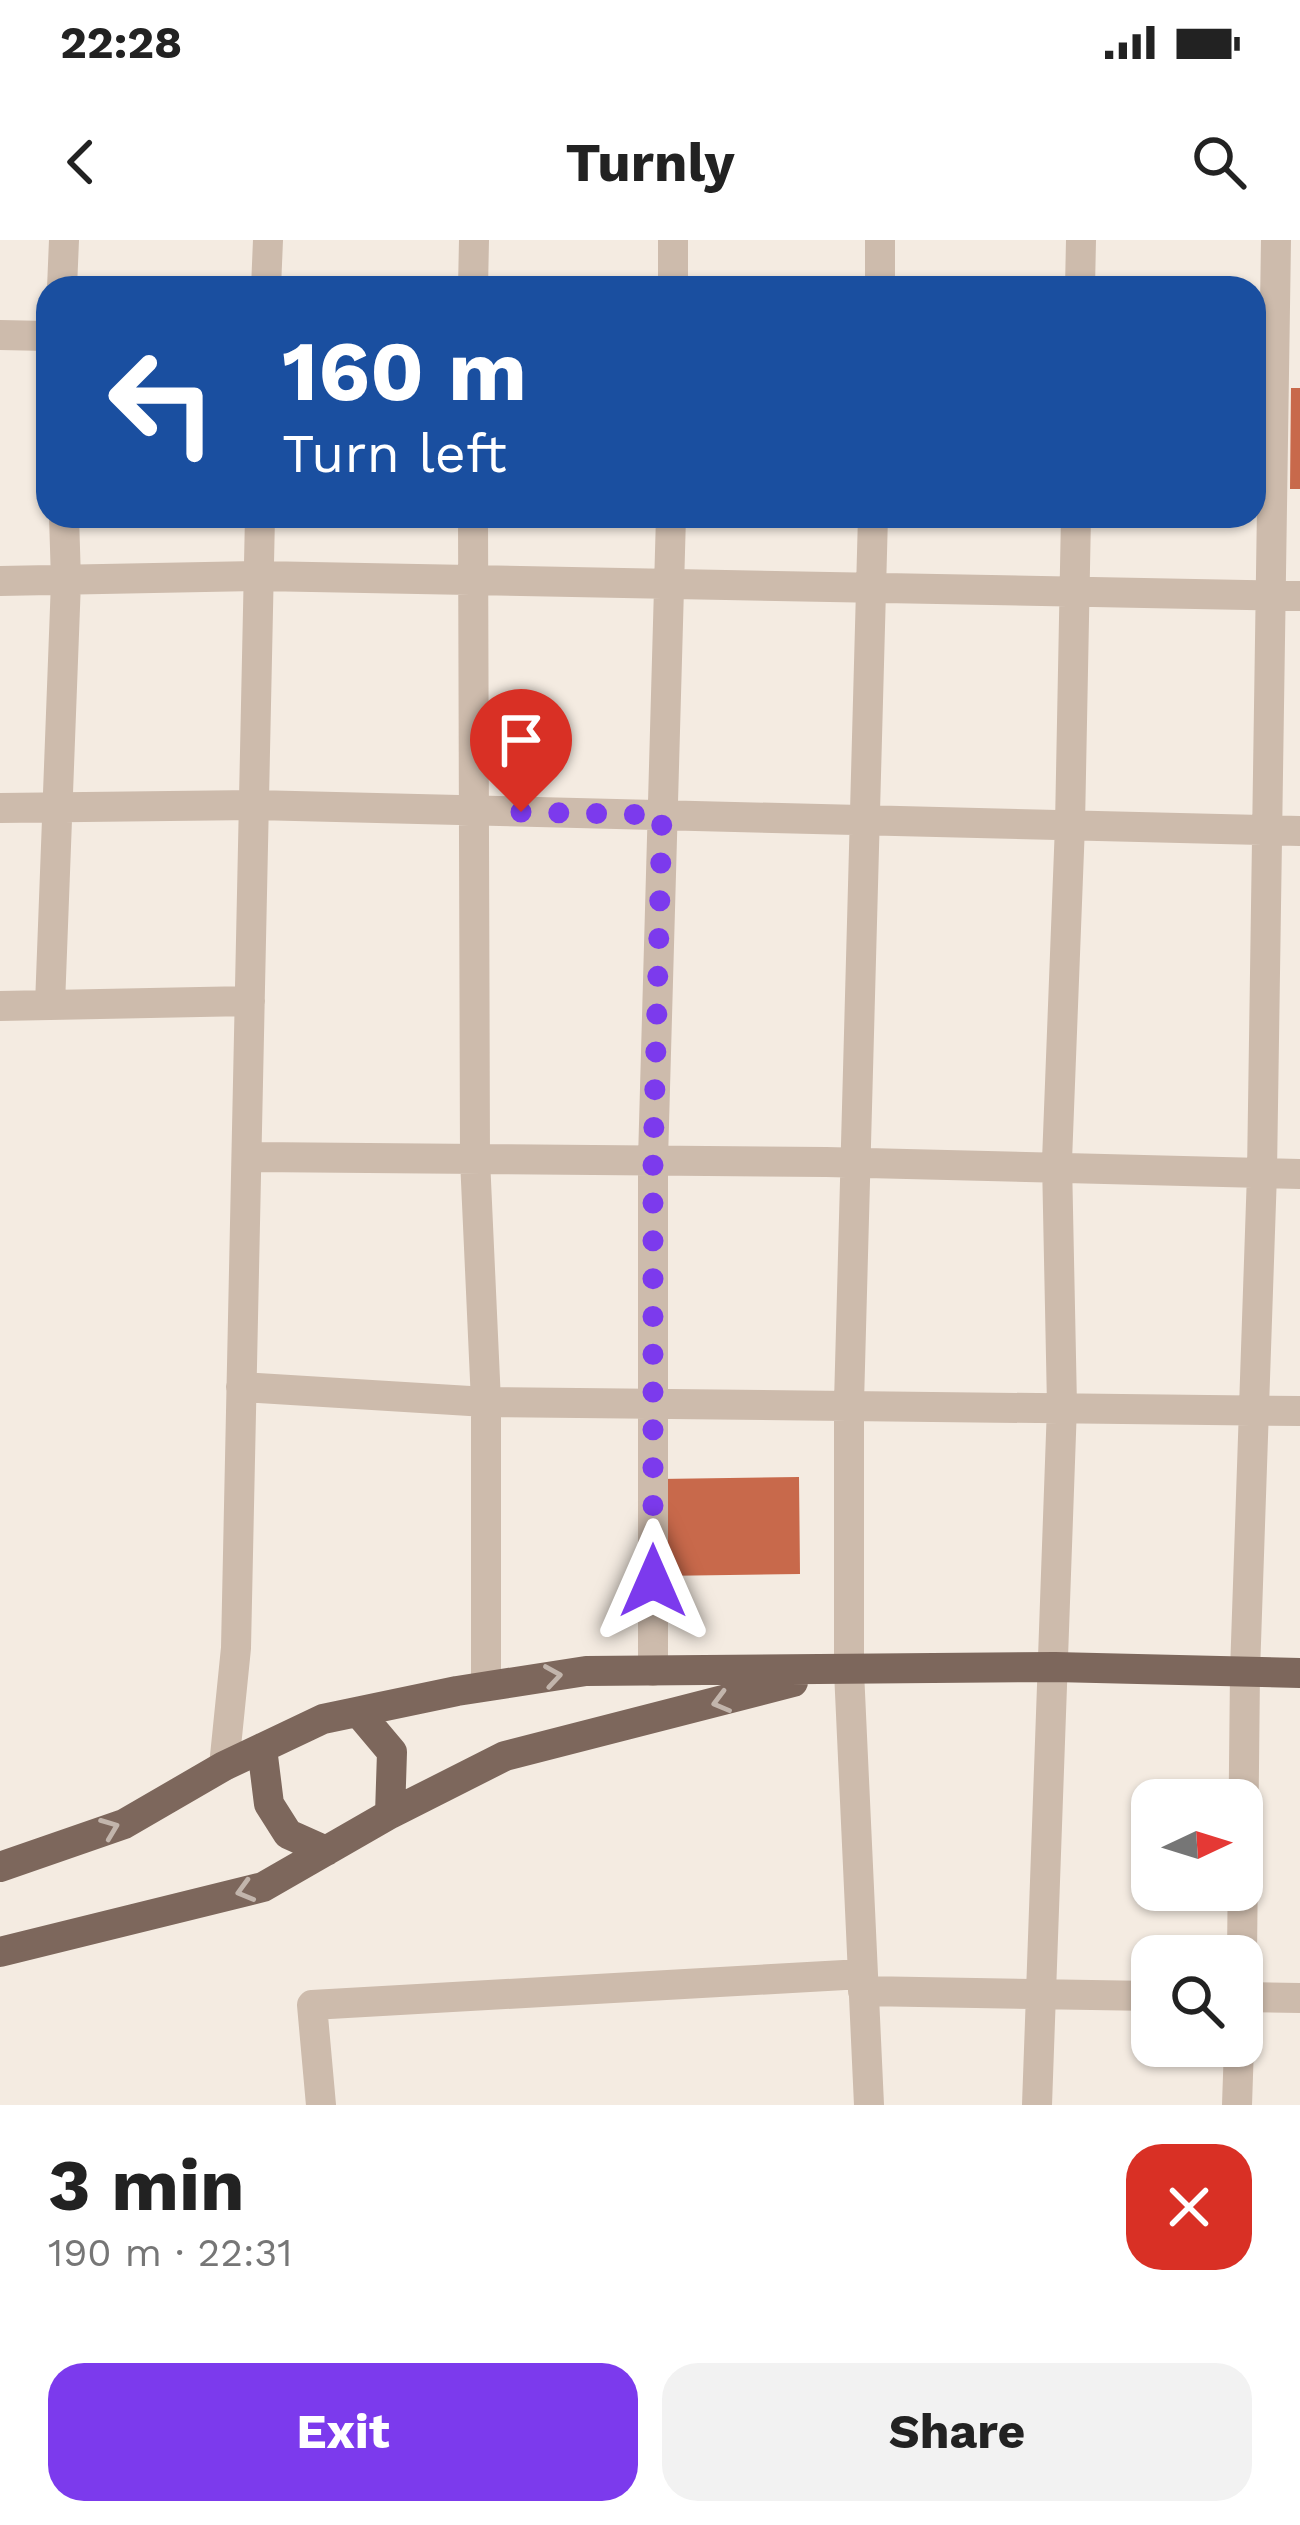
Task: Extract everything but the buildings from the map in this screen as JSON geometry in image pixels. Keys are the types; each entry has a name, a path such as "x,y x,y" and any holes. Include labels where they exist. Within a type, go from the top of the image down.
{"main road":[{"path":"0,1867 124,1824 224,1766 323,1718 586,1671 1055,1667 1300,1673"},
{"path":"0,1952 263,1887 390,1814 506,1756 842,1671"},
{"path":"360,1714 392,1753 390,1814"},
{"path":"262,1748 269,1804 278,1819 288,1834 326,1851"}],"street":[{"path":"62,276 64,240"},
{"path":"266,276 268,240"},
{"path":"474,276 475,240"},
{"path":"673,240 673,276"},
{"path":"880,240 880,276"},
{"path":"1080,276 1082,240"},
{"path":"1242,1935 1267,830 1285,596 1276,240"},
{"path":"0,335 36,336"},
{"path":"50,1005 64,528"},
{"path":"224,1766 236,1648 260,528"},
{"path":"472,528 475,1159 486,1402 487,1686"},
{"path":"652,1671 653,1160 671,528"},
{"path":"869,2105 842,1671 872,528"},
{"path":"1037,2105 1062,1406 1058,1168 1076,528"},
{"path":"0,581 259,576 1285,596"},
{"path":"0,808 254,806 1300,831"},
{"path":"0,1006 250,1001"},
{"path":"247,1157 859,1163 1300,1174"},
{"path":"242,1387 486,1402 1300,1411"},
{"path":"321,2105 312,2005 862,1982 1131,1996"},
{"path":"1263,1998 1300,1999"},
{"path":"1237,2105 1238,2067"}],"route":[{"path":"521,812 662,815 653,1160 653,1581"}]}
